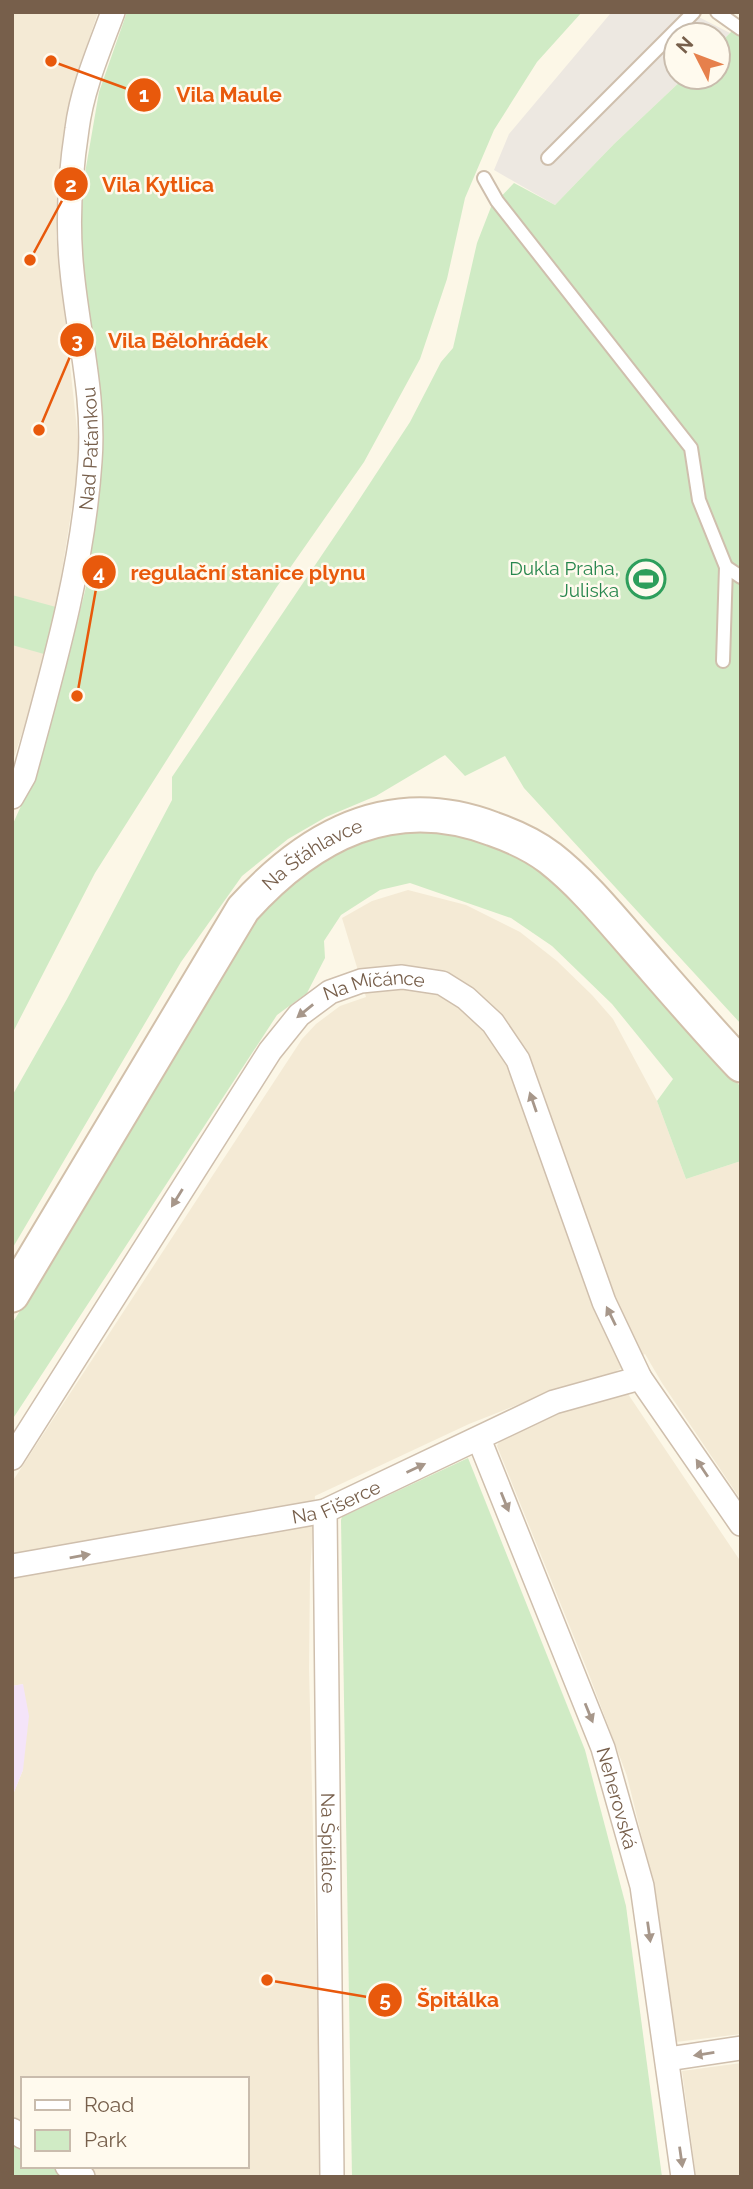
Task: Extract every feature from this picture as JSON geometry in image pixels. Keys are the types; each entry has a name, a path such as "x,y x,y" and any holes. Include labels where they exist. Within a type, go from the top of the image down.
{"street":[{"name":"Nad Paťankou","path":"12,797 24,776 51,679 76,570 89,474 90,410 72,271 69,219 77,127 91,73 113,12"},
{"name":"Na Šťáhlavce","path":"12,1295 243,909 268,882 300,855 340,833 379,820 414,814 446,815 513,836 547,856 571,876 612,919 741,1065"},
{"name":"Na Míčánce","path":"12,1458 270,1051 299,1014 330,992 361,981 402,977 442,983 466,998 493,1023 518,1060 604,1302 640,1378 741,1524"},
{"name":"Na Fišerce","path":"12,1566 325,1511 554,1402 640,1378"},
{"name":"Neherovská","path":"479,1439 603,1748 642,1886 683,2177"},
{"name":"Na Špitálce","path":"325,1511 332,2177"},
{"path":"668,2059 741,2048"}],"lane":[{"path":"548,158 694,12"},
{"path":"717,12 739,27"},
{"path":"484,178 497,201 691,448 699,500 726,567 723,661"},
{"path":"726,567 741,577"}],"shaded area":[{"path":"12,12 98,12 78,72 68,114 61,154 56,236 80,457 57,602 29,713 12,763"},
{"path":"689,12 707,21 662,21 662,91 670,91 555,205 494,170 509,134 610,14"},
{"path":"408,890 466,905 520,932 557,961 613,1019 657,1101 686,1179 741,1161 741,1500 645,1354 605,1378 569,1387 469,1424 315,1496 310,1573 309,1669 320,2177 12,2177 12,1797 23,1770 23,1684 12,1686 12,1482 302,1039 316,1024 340,1006 366,997 342,918 372,901"},
{"path":"628,1394 741,1562 741,2034 676,2042 656,1895 627,1776 497,1446 503,1434 575,1406"},
{"path":"23,1684 29,1716 23,1770 12,1797 12,1686"},
{"path":"741,2063 741,2177 696,2177 682,2071"}],"green space":[{"path":"127,12 582,12 537,62 494,130 465,198 447,279 420,359 364,462 276,588 95,873 12,1034 12,826 32,781 65,671 89,575 102,458 98,385 80,235 84,179 99,92"},
{"path":"741,22 741,1024 524,788 505,756 465,776 445,755 376,796 326,817 288,839 242,876 181,962 12,1249 12,1096 67,999 172,800 172,777 410,422 441,362 453,348 477,243 491,207 514,183 555,205 670,91 732,91 732,31"},
{"path":"12,595 56,607 44,654 12,645"},
{"path":"415,829 455,835 493,846 528,864 561,887 741,1087 741,1161 686,1179 657,1101 673,1079 612,1004 552,946 511,918 410,883 380,890 341,915 324,941 325,958 307,993 277,1015 12,1420 12,1324 255,918 301,874 332,854 373,838"},
{"path":"468,1458 585,1750 626,1906 662,2177 352,2177 341,1520 342,1517"},
{"path":"12,2140 21,2146 21,2168 55,2168 68,2177 12,2177"}],"place":[{"name":"Vila Maule","path":"51,61"},
{"name":"Vila Kytlica","path":"30,260"},
{"name":"Vila Bělohrádek","path":"39,430"},
{"name":"Dukla Praha, Juliska","path":"646,579"},
{"name":"regulační stanice plynu","path":"77,696"},
{"name":"Špitálka","path":"267,1980"}]}
